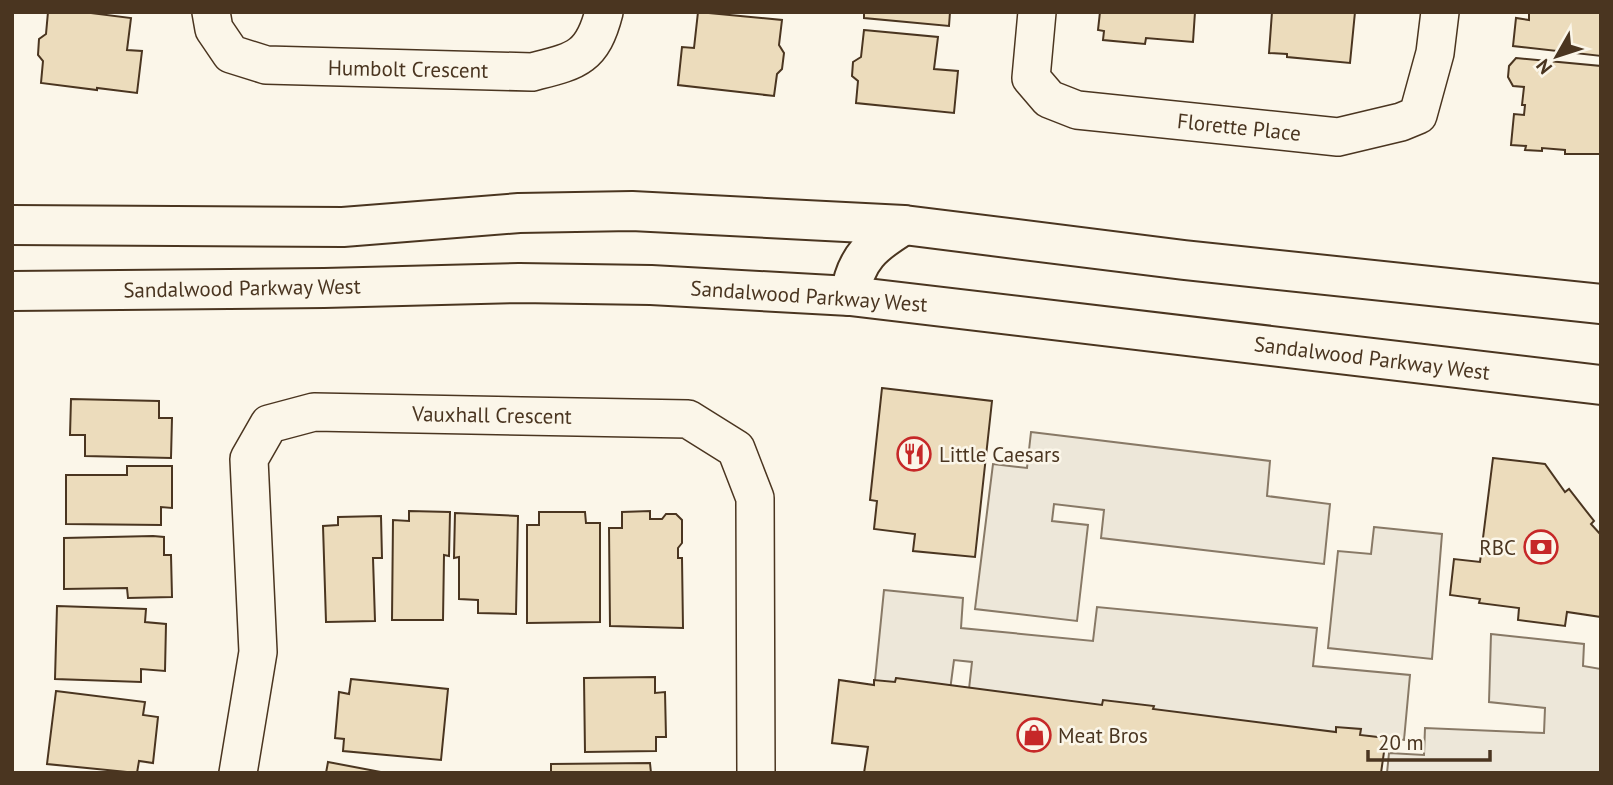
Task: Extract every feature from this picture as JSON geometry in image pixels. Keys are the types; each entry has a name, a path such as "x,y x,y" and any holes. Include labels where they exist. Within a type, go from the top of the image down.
{"main road":[{"path":"12,225 343,227 519,213 632,211 904,225 1184,260 1601,304"},
{"path":"850,296 852,279 863,257 879,240 904,225"},
{"name":"Sandalwood Parkway West","path":"12,290 324,289 519,283 651,285 850,296 1601,385"}],"street":[{"name":"Humbolt Crescent","path":"211,12 214,29 231,54 267,65 532,72 574,61 598,36 604,12"},
{"name":"Florette Place","path":"1037,12 1031,78 1049,99 1077,110 1338,137 1401,122 1418,115 1436,52 1440,12"},
{"name":"Vauxhall Crescent","path":"238,773 258,652 249,459 269,425 314,412 688,419 736,449 755,498 756,773"}],"shaded area":[{"path":"1031,432 1270,461 1267,496 1330,504 1324,564 1101,538 1104,510 1054,504 1052,521 1088,525 1077,621 975,609 993,464 1027,468"},
{"path":"1374,527 1442,534 1432,659 1328,648 1338,551 1371,554"},
{"path":"884,590 963,598 961,628 1093,641 1097,607 1317,628 1313,666 1410,675 1404,740 968,698 972,662 954,660 949,698 874,690"},
{"path":"1491,634 1584,644 1583,666 1601,669 1601,773 1387,773 1389,753 1424,755 1425,728 1544,733 1545,708 1489,702"}],"building":[{"path":"48,12 83,12 131,18 127,50 142,51 137,93 41,83 43,61 38,55 39,39 46,34"},
{"path":"698,12 782,20 779,45 784,53 774,96 678,85 682,47 694,48"},
{"path":"864,12 950,12 949,26 864,18"},
{"path":"1100,12 1195,12 1193,42 1146,38 1145,44 1103,40 1104,31 1098,30"},
{"path":"1272,12 1355,12 1350,63 1269,53"},
{"path":"1529,12 1601,12 1601,56 1513,46 1516,18 1529,20"},
{"path":"864,30 938,37 934,69 958,71 954,113 856,103 858,81 852,76 853,62 861,57"},
{"path":"1516,58 1601,66 1601,154 1565,154 1565,150 1542,148 1542,151 1525,150 1526,146 1511,145 1514,114 1524,115 1525,105 1522,105 1524,87 1513,86 1508,77 1509,66"},
{"path":"882,388 992,401 975,557 913,551 915,534 874,529 877,501 870,500"},
{"path":"71,399 159,401 159,418 172,418 171,458 85,456 85,435 70,435"},
{"name":"RBC","path":"1493,458 1545,464 1565,492 1569,489 1594,521 1591,524 1601,535 1601,617 1567,612 1565,626 1518,620 1519,608 1479,603 1480,599 1450,595 1454,559 1480,562"},
{"path":"127,466 172,466 172,508 161,507 161,525 66,524 66,475 127,475"},
{"path":"409,511 450,512 449,556 444,555 443,620 392,620 393,520 409,521"},
{"path":"650,511 650,519 662,519 666,514 676,514 682,520 682,543 678,548 678,558 682,558 683,628 610,626 609,528 622,528 622,512"},
{"path":"539,512 585,512 586,523 600,523 600,622 527,623 527,525 539,525"},
{"path":"455,513 518,516 516,614 478,613 478,600 459,599 459,557 454,558"},
{"path":"381,516 382,558 373,558 375,621 326,622 323,526 338,525 338,517"},
{"path":"164,537 164,555 171,555 172,597 128,598 127,588 64,589 64,538"},
{"path":"57,606 146,609 145,622 166,624 165,671 141,669 141,682 55,679"},
{"path":"655,677 655,693 665,692 666,737 656,737 656,751 585,752 584,678"},
{"path":"896,678 1102,705 1103,700 1154,706 1153,709 1336,732 1336,727 1361,729 1360,735 1386,738 1381,773 864,773 868,747 832,743 839,680 874,685 874,680 895,682"},
{"path":"351,679 448,689 441,760 343,751 344,739 335,738 339,692 349,694"},
{"path":"56,691 145,702 143,715 158,717 153,763 139,761 137,773 47,764"},
{"path":"328,762 386,773 326,773"},
{"path":"650,763 651,773 551,773 551,764"}],"place":[{"name":"Little Caesars","path":"914,454"},
{"name":"RBC","path":"1541,547"},
{"name":"Meat Bros","path":"1034,735"}]}
